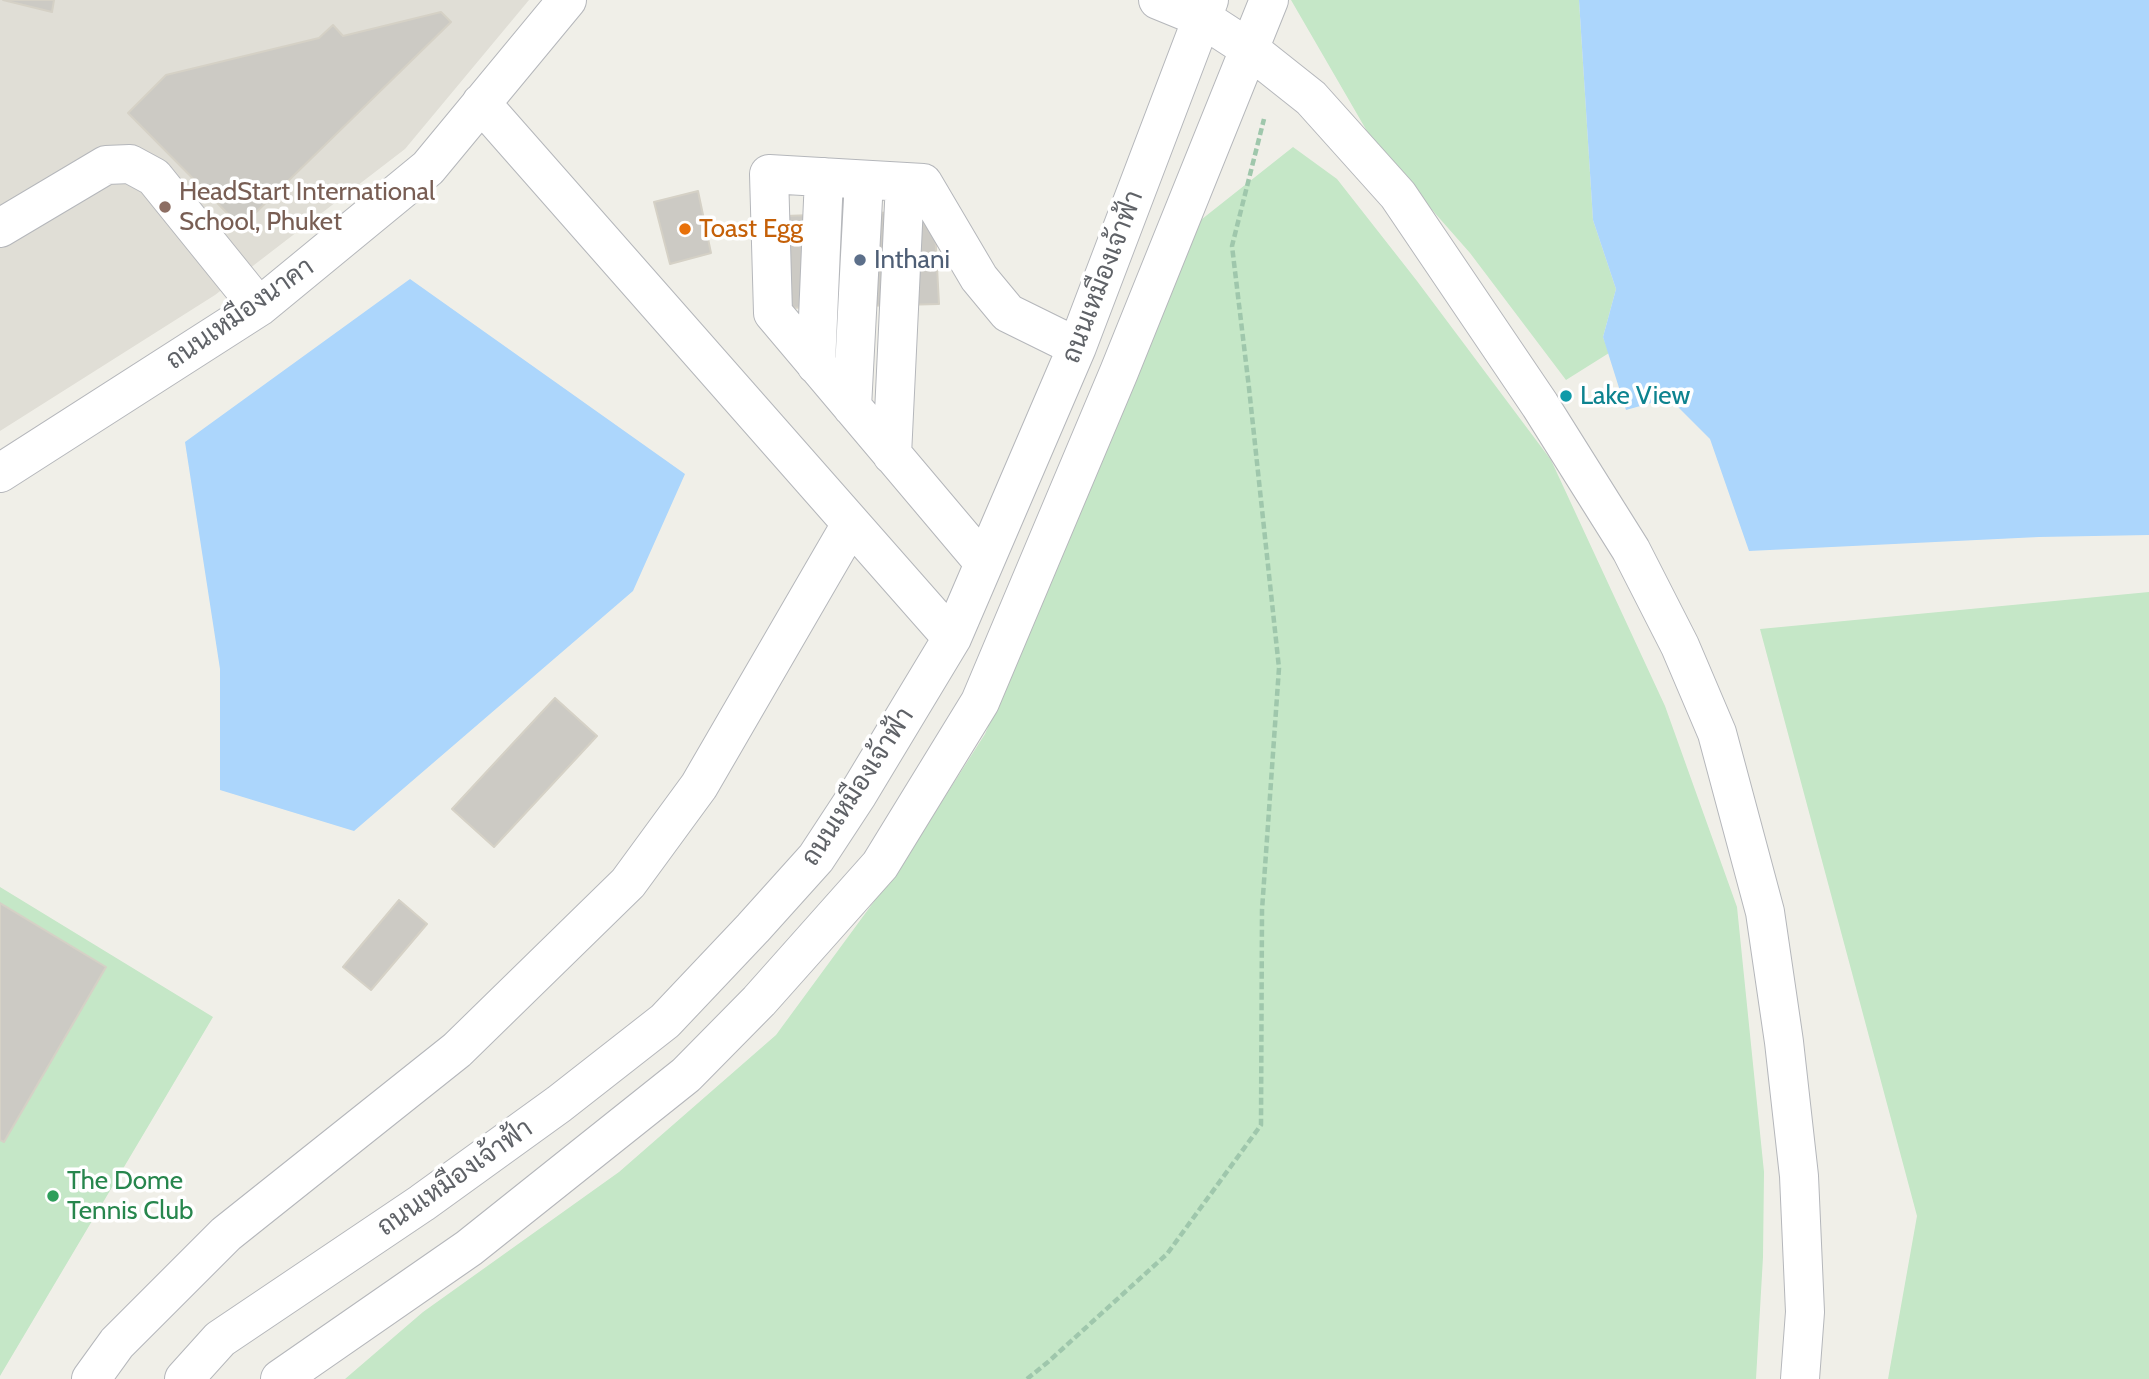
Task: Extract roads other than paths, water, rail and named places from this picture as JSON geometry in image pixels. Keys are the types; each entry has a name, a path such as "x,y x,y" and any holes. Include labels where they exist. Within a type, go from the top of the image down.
{"street":[{"name":"ถนนเหมืองนาคา","path":"0,473 259,307 428,168 567,0"},
{"path":"1158,0 1205,9 1311,98 1398,195 1540,405 1631,550 1680,646 1717,733 1765,912 1784,1042 1800,1189 1805,1311 1800,1379"},
{"name":"ถนนเหมืองเจ้าฟ้า","path":"280,1379 469,1248 686,1075 759,1001 880,865 979,702 1119,372 1262,59 1269,0"},
{"name":"ถนนเหมืองเจ้าฟ้า","path":"184,1379 220,1339 422,1203 559,1104 665,1021 816,858 858,794 951,638 1077,347 1205,9"},
{"path":"481,103 951,638"},
{"path":"0,228 106,165 131,164 154,177 259,307"},
{"path":"984,563 773,313 769,174 923,183 979,278 1008,313 1077,347"},
{"path":"816,365 824,177"},
{"path":"852,407 864,180"},
{"path":"892,455 905,183"},
{"path":"91,1379 117,1343 226,1234 457,1050 628,883 699,786 851,524"}],"water":[{"path":"1579,0 2149,0 2149,535 2039,537 1749,551 1710,439 1669,398 1626,410 1603,337 1616,289 1593,220"},
{"path":"410,279 685,474 633,591 354,831 220,790 220,669 185,442"}],"place":[{"name":"HeadStart International School, Phuket","path":"165,207"},
{"name":"Toast Egg","path":"685,229"},
{"name":"Inthani","path":"860,260"},
{"name":"Lake View","path":"1566,396"},
{"name":"The Dome Tennis Club","path":"53,1196"}]}
